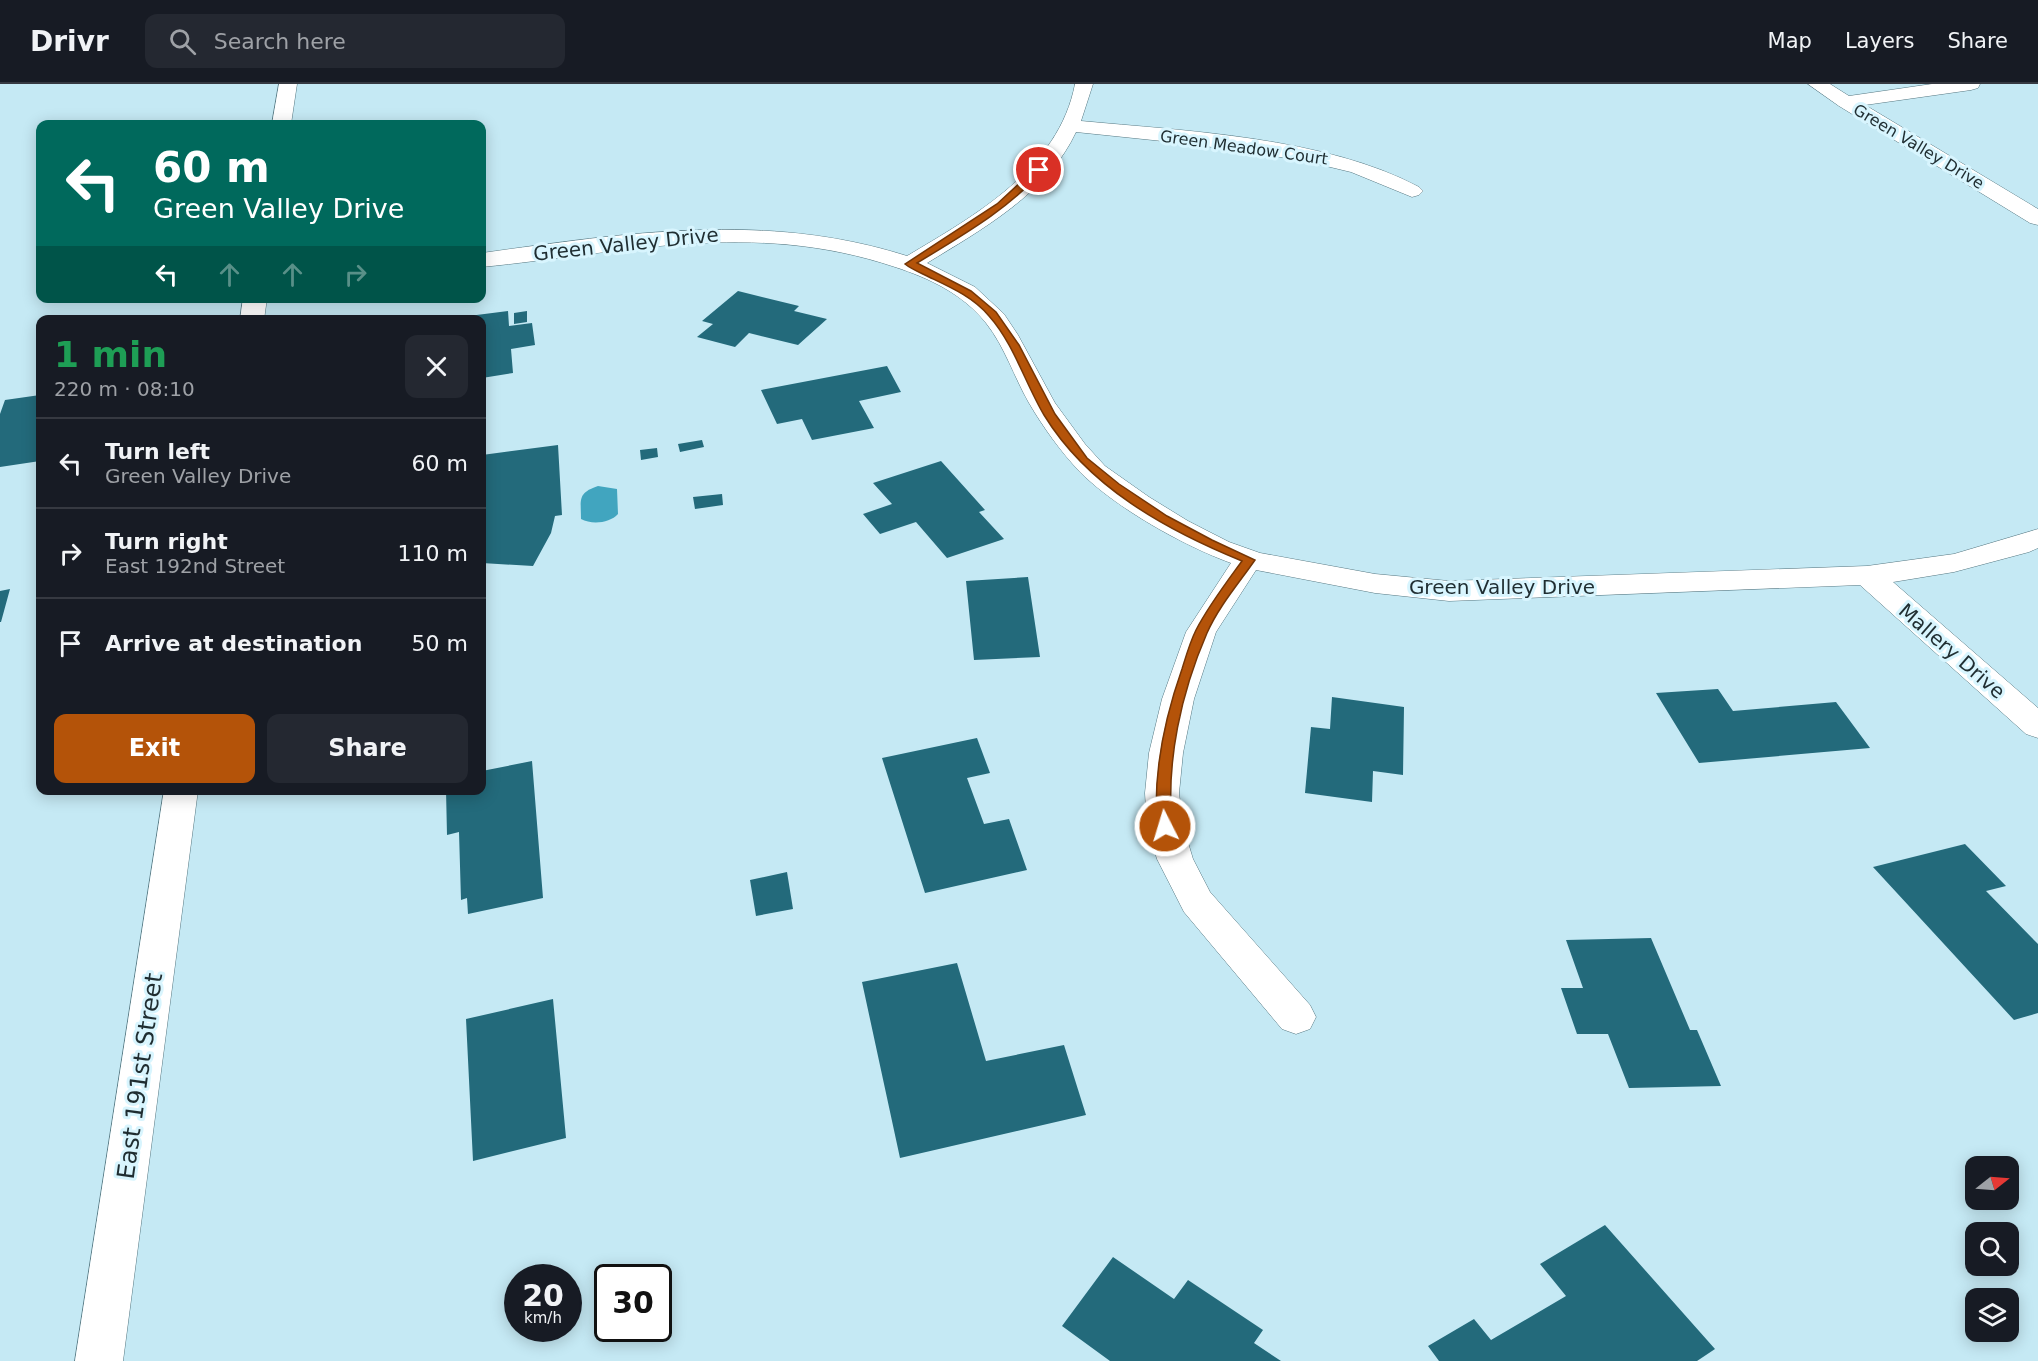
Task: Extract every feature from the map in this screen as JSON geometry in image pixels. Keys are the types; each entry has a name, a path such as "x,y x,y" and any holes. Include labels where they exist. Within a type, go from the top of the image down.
{"street":[{"path":"283,120 288,84"},
{"path":"910,264 972,226 1021,188 1050,158 1070,126 1084,84"},
{"path":"1817,84 1846,102"},
{"name":"Green Valley Drive","path":"1846,102 1971,84"},
{"name":"Green Valley Drive","path":"1846,102 2038,218"},
{"name":"Green Meadow Court","path":"1070,126 1230,142 1308,155 1372,172 1412,191"},
{"name":"Green Valley Drive","path":"486,260 694,234 750,234 833,243 910,264 968,293 993,314 1014,345 1050,415 1083,460 1115,487 1208,543 1249,560 1408,590 1449,591 1867,575 1941,564 2022,545 2038,538"},
{"path":"1249,560 1223,595 1201,632 1178,699 1165,763 1162,793 1165,826 1175,859 1197,902 1296,1017"},
{"name":"Mallery Drive","path":"1867,575 2038,726"},
{"name":"East 191st Street","path":"99,1361 181,795"}],"water":[{"path":"598,486 617,489 618,514 601,522 581,519 583,495 586,491"}],"building":[{"path":"738,291 799,306 794,311 827,319 798,345 749,333 735,347 697,337 713,324 702,321"},
{"path":"508,311 509,326 532,323 535,345 511,349 513,373 486,377 486,315 477,315"},
{"path":"527,311 527,322 514,324 514,313"},
{"path":"887,366 901,392 859,401 874,428 812,440 802,419 777,424 761,390"},
{"path":"36,396 36,462 0,467 0,414 5,400"},
{"path":"702,440 704,447 680,452 678,444"},
{"path":"558,445 562,515 555,516 551,533 533,566 486,563 486,454"},
{"path":"657,448 658,457 641,460 640,450"},
{"path":"941,461 985,510 979,512 1004,539 947,558 916,522 880,534 863,514 892,504 873,483"},
{"path":"722,494 723,505 695,509 693,497"},
{"path":"1028,577 1040,657 974,660 966,581"},
{"path":"10,589 1,622 0,622 0,591"},
{"path":"1718,689 1733,711 1836,702 1870,748 1699,763 1656,693"},
{"path":"1332,697 1404,707 1403,775 1373,771 1372,802 1305,793 1311,727 1330,729"},
{"path":"977,738 990,773 967,778 984,824 1009,819 1027,870 925,893 882,758"},
{"path":"532,761 543,898 468,914 467,898 461,900 459,832 447,835 446,795 486,795 486,770"},
{"path":"1965,844 2006,886 1986,891 2038,944 2038,1013 2014,1020 1873,867"},
{"path":"787,872 793,909 756,916 750,880"},
{"path":"1651,938 1690,1030 1697,1030 1721,1086 1629,1088 1608,1034 1577,1034 1561,988 1583,988 1566,940"},
{"path":"957,963 986,1061 1064,1045 1086,1115 900,1158 862,982"},
{"path":"553,999 566,1138 473,1161 466,1019"},
{"path":"1605,1225 1715,1349 1697,1361 1439,1361 1428,1346 1474,1319 1491,1340 1566,1296 1540,1264"},
{"path":"1113,1257 1174,1299 1188,1280 1263,1330 1254,1343 1281,1361 1110,1361 1062,1326"}],"route":[{"path":"1039,170 1000,206 910,264 968,293 993,314 1014,345 1050,415 1083,460 1115,487 1163,518 1208,543 1249,560 1223,595 1201,632 1178,699 1166,753 1162,793 1165,826"}]}
